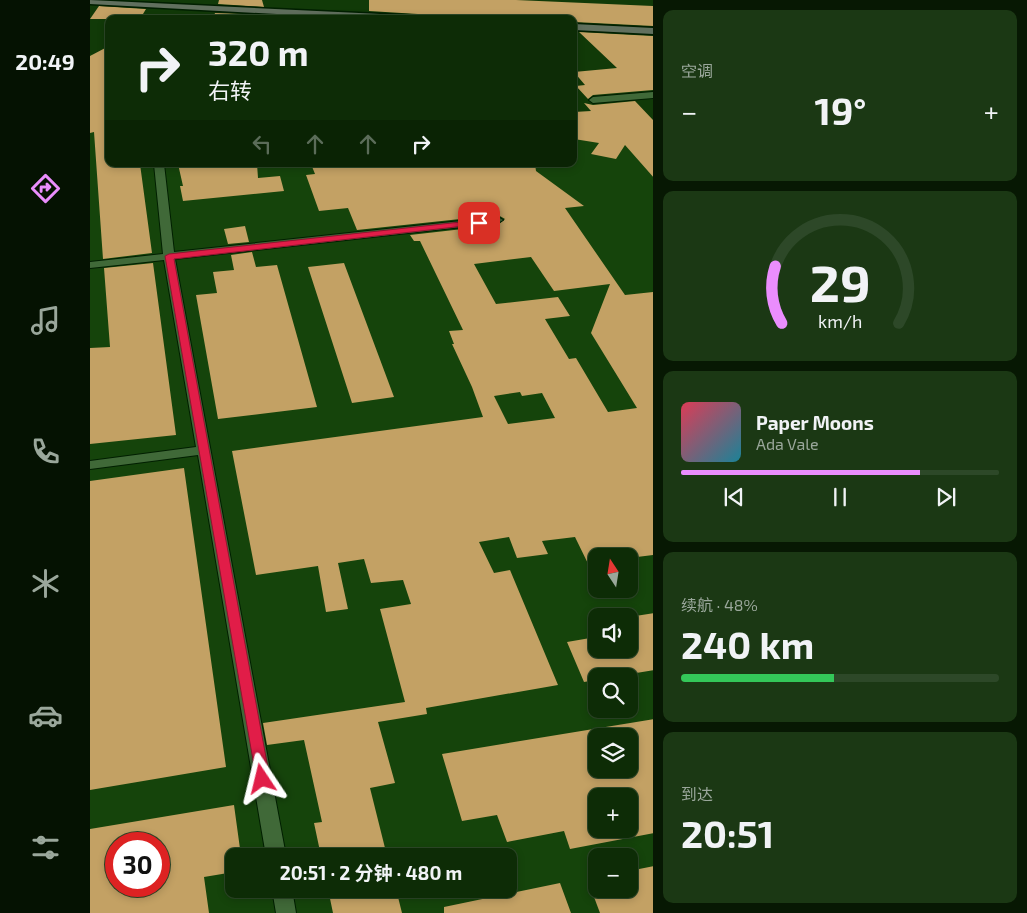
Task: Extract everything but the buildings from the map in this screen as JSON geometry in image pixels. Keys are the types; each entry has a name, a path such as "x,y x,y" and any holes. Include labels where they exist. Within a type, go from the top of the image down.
{"street":[{"path":"90,2 344,15"},
{"path":"577,27 653,31"},
{"path":"593,100 653,95"},
{"path":"159,167 169,256 275,848"},
{"path":"90,265 498,220"},
{"path":"90,465 204,450"},
{"path":"284,898 286,913"}],"shaded area":[{"path":"90,54 105,57 105,167 577,167 577,131 653,126 653,913 90,913"}],"route":[{"path":"262,779 169,256 479,223"}]}
